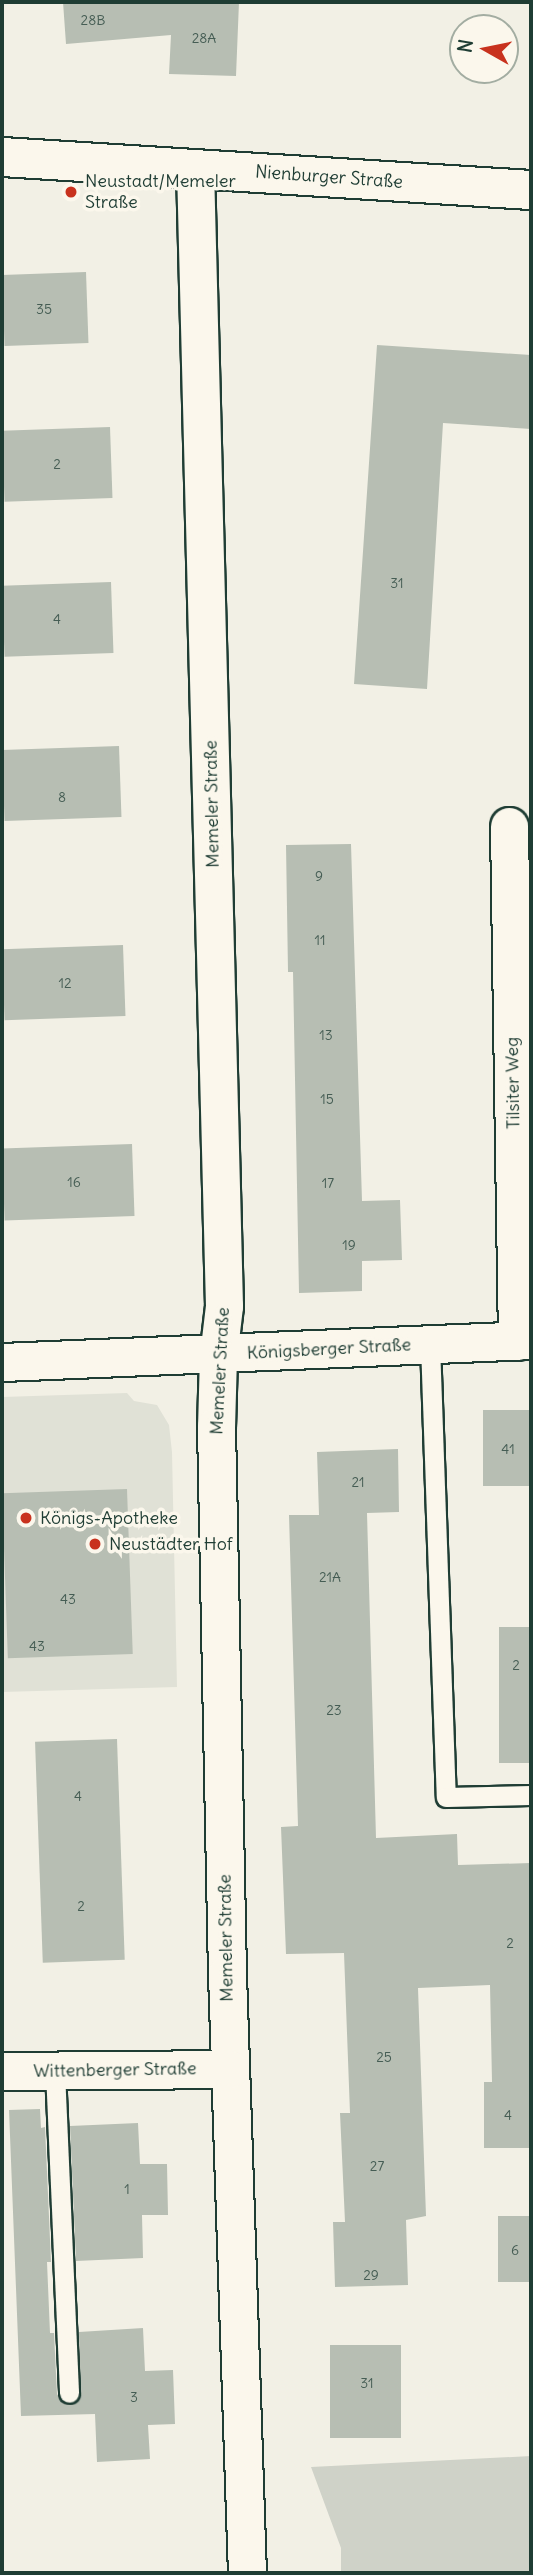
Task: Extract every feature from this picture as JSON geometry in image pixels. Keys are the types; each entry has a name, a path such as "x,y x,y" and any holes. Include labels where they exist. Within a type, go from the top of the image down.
{"main road":[{"name":"Nienburger Straße","path":"2,157 531,190"}],"street":[{"name":"Memeler Straße","path":"195,169 224,1306 218,1356 216,1426 229,2069 247,2573"},
{"name":"Tilsiter Weg","path":"509,826 524,1340"},
{"name":"Königsberger Straße","path":"2,1362 218,1356 524,1340"},
{"name":"Wittenberger Straße","path":"2,2071 229,2069"}],"lane":[{"path":"430,1344 446,1797 531,1795"},
{"path":"55,2071 69,2393"}],"shaded area":[{"path":"127,1393 134,1401 157,1405 169,1425 172,1452 177,1687 2,1692 2,1397"},
{"path":"531,2456 531,2573 341,2573 341,2548 311,2467"}],"building":[{"path":"63,2 239,2 236,76 169,74 171,35 66,44"},
{"path":"86,272 88,343 5,346 2,275"},
{"path":"377,345 531,355 531,429 443,423 427,689 354,684"},
{"path":"110,427 112,498 5,502 2,431"},
{"path":"111,582 113,653 5,657 2,586"},
{"path":"119,746 121,817 5,821 2,750"},
{"path":"351,844 362,1201 400,1200 402,1260 362,1261 362,1291 299,1293 293,972 288,972 286,845"},
{"path":"123,945 125,1016 5,1020 2,949"},
{"path":"132,1144 135,1216 5,1220 2,1149"},
{"path":"483,1410 531,1410 531,1486 483,1486"},
{"path":"398,1449 399,1512 367,1513 376,1838 457,1834 458,1865 531,1863 531,2148 484,2148 484,2082 492,2082 490,1985 418,1988 426,2216 406,2220 408,2285 335,2287 333,2222 345,2222 340,2113 350,2113 344,1953 286,1954 281,1827 298,1826 289,1515 319,1515 317,1452"},
{"path":"127,1489 133,1654 8,1658 2,1493"},
{"path":"499,1627 531,1627 531,1763 499,1763"},
{"path":"117,1739 125,1960 43,1963 35,1742"},
{"path":"40,2109 41,2128 45,2127 51,2262 47,2262 50,2333 54,2333 57,2394 63,2403 69,2405 80,2398 79,2332 143,2328 145,2371 173,2370 175,2424 148,2425 150,2459 97,2462 95,2414 21,2416 9,2110"},
{"path":"138,2123 140,2164 167,2164 168,2215 142,2215 143,2258 76,2261 70,2126"},
{"path":"498,2216 531,2216 531,2282 498,2282"},
{"path":"330,2345 401,2345 401,2438 330,2438"}],"place":[{"name":"Neustadt/Memeler Straße","path":"71,192"},
{"name":"Königs-Apotheke","path":"26,1518"},
{"name":"Neustädter Hof","path":"95,1544"}]}
